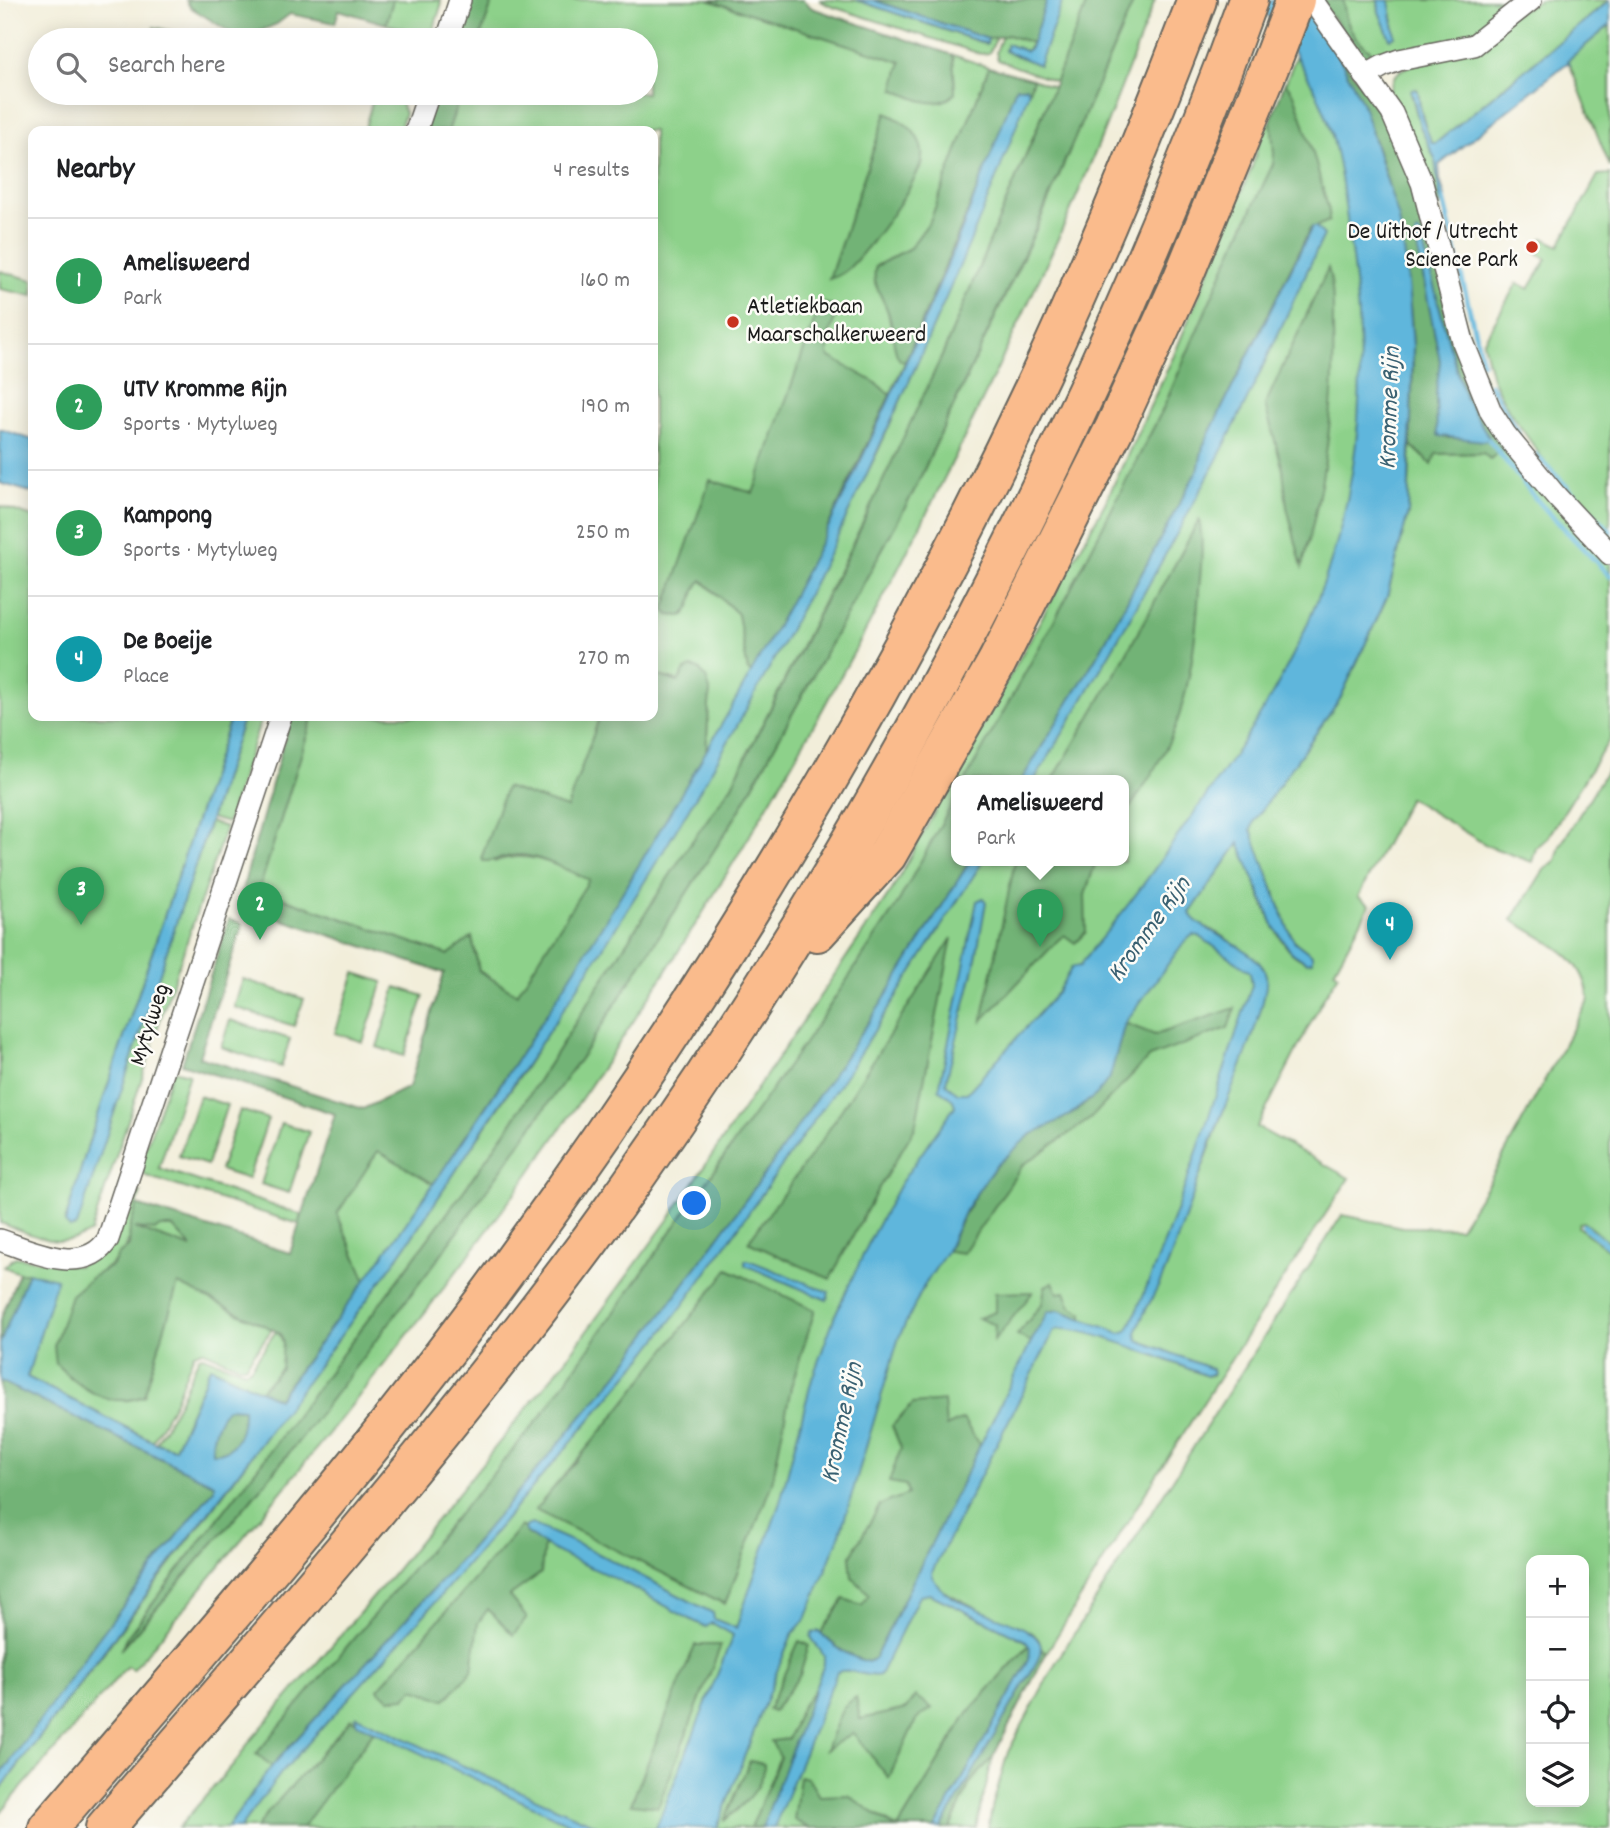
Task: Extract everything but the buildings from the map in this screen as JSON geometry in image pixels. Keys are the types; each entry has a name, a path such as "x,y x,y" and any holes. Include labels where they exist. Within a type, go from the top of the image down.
{"highway":[{"path":"48,1828 275,1562 453,1341 600,1140 698,993 778,865 859,726 982,494 1042,371 1114,207 1197,0"},
{"path":"752,1004 887,855 997,662 1115,427 1188,268 1295,0"},
{"path":"106,1828 343,1552 477,1389 608,1215 680,1114 752,1004 888,780 1037,498 1099,367 1177,184 1246,5"}],"street":[{"path":"451,28 460,0"},
{"path":"1312,0 1392,113 1422,183 1463,342 1491,412 1505,434 1556,496 1610,554"},
{"path":"1366,76 1399,60 1474,45 1531,0"},
{"path":"418,126 425,105"},
{"name":"Mytylweg","path":"0,1240 45,1255 67,1259 93,1255 103,1248 108,1239 279,721"}],"green space":[{"path":"186,0 393,0 386,24 339,10 335,23 290,14 267,28 223,28 190,7"},
{"path":"393,0 440,0 441,6 434,28 401,28 386,24"},
{"path":"467,0 493,0 483,28 457,28"},
{"name":"Atletiekbaan Maarschalkerweerd","path":"493,0 708,0 902,62 955,93 953,55 989,67 930,221 910,248 876,266 875,283 887,309 898,353 905,362 890,395 876,383 828,356 828,339 837,309 753,494 710,480 669,615 683,616 687,612 701,580 738,614 748,671 752,672 706,752 710,690 658,675 658,126 450,126 457,105 658,105 658,28 483,28","holes":["886,113 923,162 908,190 871,243 845,271 829,279"]},
{"path":"708,0 803,0 812,8 953,55 955,93 941,102 917,99 894,89 901,62"},
{"path":"819,0 856,0 986,44 988,39 997,37 989,53 981,54 830,6"},
{"path":"873,0 1047,0 1032,43 1008,35 988,39"},
{"path":"1063,0 1088,0 1056,82 998,60 996,52 1002,36 1008,35 1032,43 1026,51 1007,44 1005,51 1039,65"},
{"path":"1088,0 1126,0 1133,3 1035,230 914,491 738,813 584,1053 437,1260 302,1437 120,1650 127,1637 268,1454 460,1196 508,1128 688,847 732,785 842,567 942,356"},
{"path":"1126,0 1155,0 1115,104 1048,261 941,485 888,588 834,689 718,888 594,1081 433,1302 335,1426 133,1670 127,1666 0,1813 0,1790 230,1485 398,1256 610,936 786,636 878,451 936,320 1033,79 1054,87 942,356 894,460 732,785 688,847 508,1128 460,1196 268,1454 127,1637 122,1648 302,1437 437,1260 584,1053 738,813 914,491 1036,230 1132,3"},
{"path":"1318,0 1343,0 1349,27 1363,45 1378,57 1365,58"},
{"path":"1343,0 1378,0 1379,12 1395,36 1389,0 1521,0 1476,36 1378,57 1363,45 1349,27"},
{"path":"1540,0 1609,0 1436,143 1432,143 1427,130 1417,89 1411,93 1420,126 1435,159 1440,206 1434,204 1389,92 1394,77 1401,70"},
{"path":"1610,25 1610,167 1568,60"},
{"path":"1332,43 1401,144 1507,446 1490,459 1483,453 1436,454 1432,465 1411,445 1413,344 1405,265 1389,189 1365,115","holes":["1415,234 1466,399 1490,439 1448,438 1437,433 1436,394 1440,361"]},
{"path":"1300,45 1311,58 1347,141 1367,227 1379,342 1372,486 1321,653 1223,810 1158,902 1259,973 1197,1183 1259,1013 1266,981 1264,969 1257,960 1193,920 1190,913 1239,843 1277,932 1292,953 1306,962 1312,960 1312,955 1295,942 1289,931 1251,830 1254,821 1340,699 1387,597 1408,513 1411,445 1432,464 1435,454 1483,453 1490,459 1507,446 1557,504 1610,559 1610,739 1548,837 1536,848 1532,862 1488,846 1409,798 1358,897 1370,905 1334,971 1339,974 1324,997 1257,1127 1349,1178 1159,1471 1047,1652 1041,1649 1039,1640 1033,1633 938,1588 934,1596 1026,1641 1029,1645 969,1711 898,1828 866,1808 860,1828 178,1828 387,1581 565,1361 670,1217 892,890 951,783 951,866 1129,866 1129,775 955,775 1105,503 1174,355 1252,167 1263,128 1272,120","holes":["1145,1343 1211,1369 1212,1375 1207,1376 1142,1351"]},
{"path":"989,67 1033,79 1029,91 1026,87 1016,87 990,158 905,362 899,359 895,350 889,315 876,284 876,266 910,248 930,221"},
{"path":"1285,82 1295,96 1329,211 1329,221 1310,229 1203,446 1199,467 1100,651 1025,775 968,775 1062,606 1162,411 1273,164 1271,120"},
{"path":"371,105 402,105 405,113 401,126 365,126"},
{"path":"431,105 457,105 450,126 423,126"},
{"path":"886,113 914,132 922,151 921,162 906,194 868,247 848,269 829,279"},
{"path":"1610,174 1610,544 1560,492 1552,472 1509,411 1492,379 1483,342 1517,283 1529,289 1547,259 1535,252 1543,238 1559,246 1598,175"},
{"path":"1328,268 1333,305 1333,388 1317,508 1302,567 1287,507 1283,470 1265,405"},
{"path":"0,271 28,279 28,295 0,289"},
{"path":"821,302 838,308 828,339 828,356 876,383 890,395 809,567 752,672 748,671 738,614 702,580 682,616 669,615 664,610 710,480 753,493"},
{"path":"0,506 28,515 28,721 229,721 88,1145 65,1222 77,1225 137,1039 153,1045 91,1232 68,1241 57,1241 0,1223"},
{"path":"1199,520 1201,573 1194,642 1185,694 1165,751 1129,808 1129,775 1056,775 1118,669"},
{"path":"691,667 699,669 706,678 710,690 706,752 579,966 434,1184 378,1151 337,1214 366,1281 277,1399 260,1391 281,1368 283,1341 280,1333 178,1284 144,1396 131,1400 107,1398 85,1388 65,1373 56,1364 54,1346 71,1295 91,1278 113,1265 118,1255 129,1246 130,1227 137,1205 290,1253 335,1114 182,1064 229,919 243,924 199,1057 363,1109 409,1087 444,973 238,905 290,721 311,721 259,890 448,955 472,937 479,971 517,994 589,880 530,856 516,855 483,861 482,856 506,787 567,808 598,721 658,721 658,676 678,682 685,670","holes":["160,1227 173,1227 192,1248 134,1228 156,1230"]},
{"path":"242,721 260,721 227,823 211,818"},
{"path":"311,721 598,721 567,809 494,862 520,857 543,860 590,880 517,994 479,971 472,937 448,955 259,890"},
{"path":"1610,765 1610,1243 1583,1222 1579,1223 1578,1227 1610,1251 1610,1828 988,1828 1008,1752 1056,1662 1342,1215 1403,1227 1460,1228 1489,1182 1589,999 1586,984 1572,960 1512,920 1544,870 1556,860 1560,846"},
{"path":"951,806 951,866 967,866 881,1004 772,1164 617,1375 469,1550 272,1766 256,1754 539,1419 810,1035 895,908"},
{"path":"210,822 226,827 153,1041 138,1035"},
{"path":"1014,866 1094,866 1085,895 1086,932 1075,943 1064,935 982,1021"},
{"path":"952,938 915,1128 877,1191 830,1279 748,1242 822,1140"},
{"path":"355,973 383,982 363,1042 335,1033"},
{"path":"243,979 304,999 294,1026 234,1007"},
{"path":"396,987 424,996 404,1056 377,1047"},
{"path":"1235,1008 1228,1028 1149,1057 1090,1119 1023,1165 963,1253 947,1251 971,1202 1003,1158 1031,1135 1083,1105 1102,1086 1113,1065 1125,1023 1155,1035"},
{"path":"230,1020 290,1039 281,1067 221,1047"},
{"path":"173,1070 189,1074 159,1168 302,1215 299,1224 146,1176 139,1167"},
{"path":"199,1096 227,1105 207,1165 179,1156"},
{"path":"240,1110 268,1119 248,1179 220,1170"},
{"path":"281,1123 309,1132 289,1193 261,1184"},
{"path":"378,1150 434,1184 366,1281 337,1214"},
{"path":"133,1192 141,1192 130,1227 173,1227 192,1248 130,1234 121,1255 91,1278 144,1396 178,1283 272,1329 245,1366 202,1350 194,1353 175,1401 153,1441 27,1377 56,1280 19,1273 4,1267 15,1257 78,1266"},
{"path":"728,1269 815,1310 791,1387 772,1483 725,1604 535,1510 614,1416"},
{"path":"19,1273 28,1273 0,1344 0,1321"},
{"path":"1053,1282 1058,1293 1065,1292 1071,1306 1083,1313 1083,1319 1059,1310 1048,1312 1031,1342 1017,1335 1042,1304 1045,1286"},
{"path":"1033,1292 994,1341 995,1325 978,1318 995,1312 995,1293"},
{"path":"276,1331 283,1343 283,1365 277,1375 260,1391 211,1367 175,1449 156,1443 179,1402 199,1357 203,1356 245,1371 250,1369"},
{"path":"0,1381 214,1484 214,1489 97,1640 0,1776"},
{"path":"944,1401 946,1427 963,1419 980,1446 875,1658 868,1662 843,1651 821,1633 844,1599 862,1605 869,1594 852,1577 850,1557 880,1505 908,1494 906,1485 889,1482 901,1448 892,1426 913,1404"},
{"path":"228,1408 243,1409 240,1433 227,1450 211,1453 215,1429"},
{"path":"521,1526 526,1533 544,1544 541,1573 509,1596 527,1618 513,1635 488,1609 478,1623 472,1671 445,1700 414,1689 405,1698 389,1699 378,1689"},
{"path":"799,1641 809,1645 800,1675 773,1712 768,1710"},
{"path":"695,1645 721,1645 658,1807 631,1804"},
{"path":"1029,1645 1029,1660 935,1828 898,1828 969,1711"},
{"path":"1041,1649 1047,1652 993,1757 970,1783 950,1828 941,1828"},
{"path":"816,1687 762,1828 751,1828 780,1757 771,1741 788,1739 801,1708"},
{"path":"915,1696 932,1708 916,1720 889,1778 853,1733 826,1750 843,1707 856,1697 860,1719 906,1709"},
{"path":"351,1719 374,1731 302,1828 256,1828 269,1811"},
{"path":"993,1757 976,1828 950,1828 970,1783"},
{"path":"750,1761 764,1764 761,1781 751,1796 724,1821"},
{"path":"800,1776 808,1778 819,1796 848,1795 895,1828 809,1828 794,1820"}],"water":[{"path":"856,0 873,0 988,39 987,44"},
{"path":"1047,0 1063,0 1039,65 1005,51 1007,44 1026,51 1030,48"},
{"name":"Kromme Rijn","path":"1255,0 1304,0 1332,43 1362,102 1399,219 1407,270 1413,346 1408,513 1387,597 1340,699 1254,821 1251,830 1289,931 1295,942 1312,955 1312,961 1306,962 1291,952 1273,925 1239,843 1190,913 1203,926 1252,956 1266,975 1266,988 1256,1026 1210,1145 1178,1239 1136,1334 1138,1340 1212,1369 1213,1373 1207,1376 1082,1332 1064,1329 1054,1331 932,1572 937,1585 950,1596 1023,1628 1036,1637 1041,1647 1036,1663 941,1828 935,1828 1029,1660 1030,1648 1026,1641 930,1594 920,1596 917,1600 880,1675 837,1672 774,1828 762,1828 824,1664 824,1656 811,1637 812,1633 819,1631 854,1657 868,1662 875,1658 1048,1312 1059,1310 1120,1333 1127,1331 1130,1326 1180,1200 1252,985 1250,972 1199,936 1193,935 1185,941 1125,1023 1110,1077 1096,1095 1068,1116 1030,1135 994,1168 965,1210 947,1251 924,1286 899,1337 840,1534 806,1619 793,1633 779,1666 717,1828 656,1828 733,1635 712,1623 706,1627 617,1579 561,1554 536,1540 525,1531 526,1526 532,1524 589,1549 713,1613 714,1619 736,1628 780,1502 812,1379 835,1315 900,1184 955,1106 953,1100 939,1089 977,901 983,898 986,902 975,964 946,1082 958,1093 967,1093 1057,993 1072,967 1080,966 1154,870 1228,765 1270,699 1307,625 1327,573 1342,522 1358,416 1360,362 1351,250 1338,160 1323,108 1293,52"},
{"path":"1378,0 1389,0 1395,36 1390,39 1379,12"},
{"path":"1610,0 1610,25 1568,60 1570,64 1567,63 1439,165 1445,197 1440,199 1435,159 1420,126 1411,90 1414,88 1418,91 1424,124 1432,143 1436,143"},
{"path":"1016,87 1026,87 1029,91 977,226 856,496 782,645 668,844 586,974 396,1260 0,1790 0,1776 97,1640 214,1489 214,1484 0,1381 0,1344 28,1273 57,1279 27,1377 156,1443 175,1449 211,1367 278,1399 385,1254 487,1105 585,954 728,713 793,597 866,450 920,330","holes":["228,1408 243,1409 242,1425 233,1445 220,1453 212,1453 216,1429 224,1412"]},
{"path":"1312,227 1316,227 1324,235 1221,452 1130,618 1038,775 1025,775 1100,651 1199,467 1203,446"},
{"path":"1418,232 1466,399 1490,439 1484,441 1439,436 1437,433 1436,394 1440,361 1415,234"},
{"path":"0,429 28,438 28,491 0,483"},
{"path":"229,721 242,721 77,1226 70,1228 65,1223 88,1145"},
{"path":"967,866 980,866 844,1078 684,1304 644,1356 425,1614 281,1773 240,1828 227,1828 272,1766 469,1550 617,1375 772,1164 881,1004"},
{"path":"748,1260 829,1292 827,1300 745,1265"},
{"path":"357,1716 602,1828 578,1828 357,1723"}],"waterway":[{"path":"1443,199 1482,362"},
{"path":"1490,385 1518,434"},
{"path":"1489,440 1540,504 1610,576"},
{"path":"1536,455 1610,531"},
{"path":"1583,1226 1610,1247"}],"place":[{"name":"De Uithof / Utrecht Science Park","path":"1532,247"},
{"name":"Atletiekbaan Maarschalkerweerd","path":"733,322"},
{"name":"Kampong","path":"81,925"},
{"name":"UTV Kromme Rijn","path":"260,940"},
{"name":"Amelisweerd","path":"1040,947"},
{"name":"De Boeije","path":"1390,960"}]}
